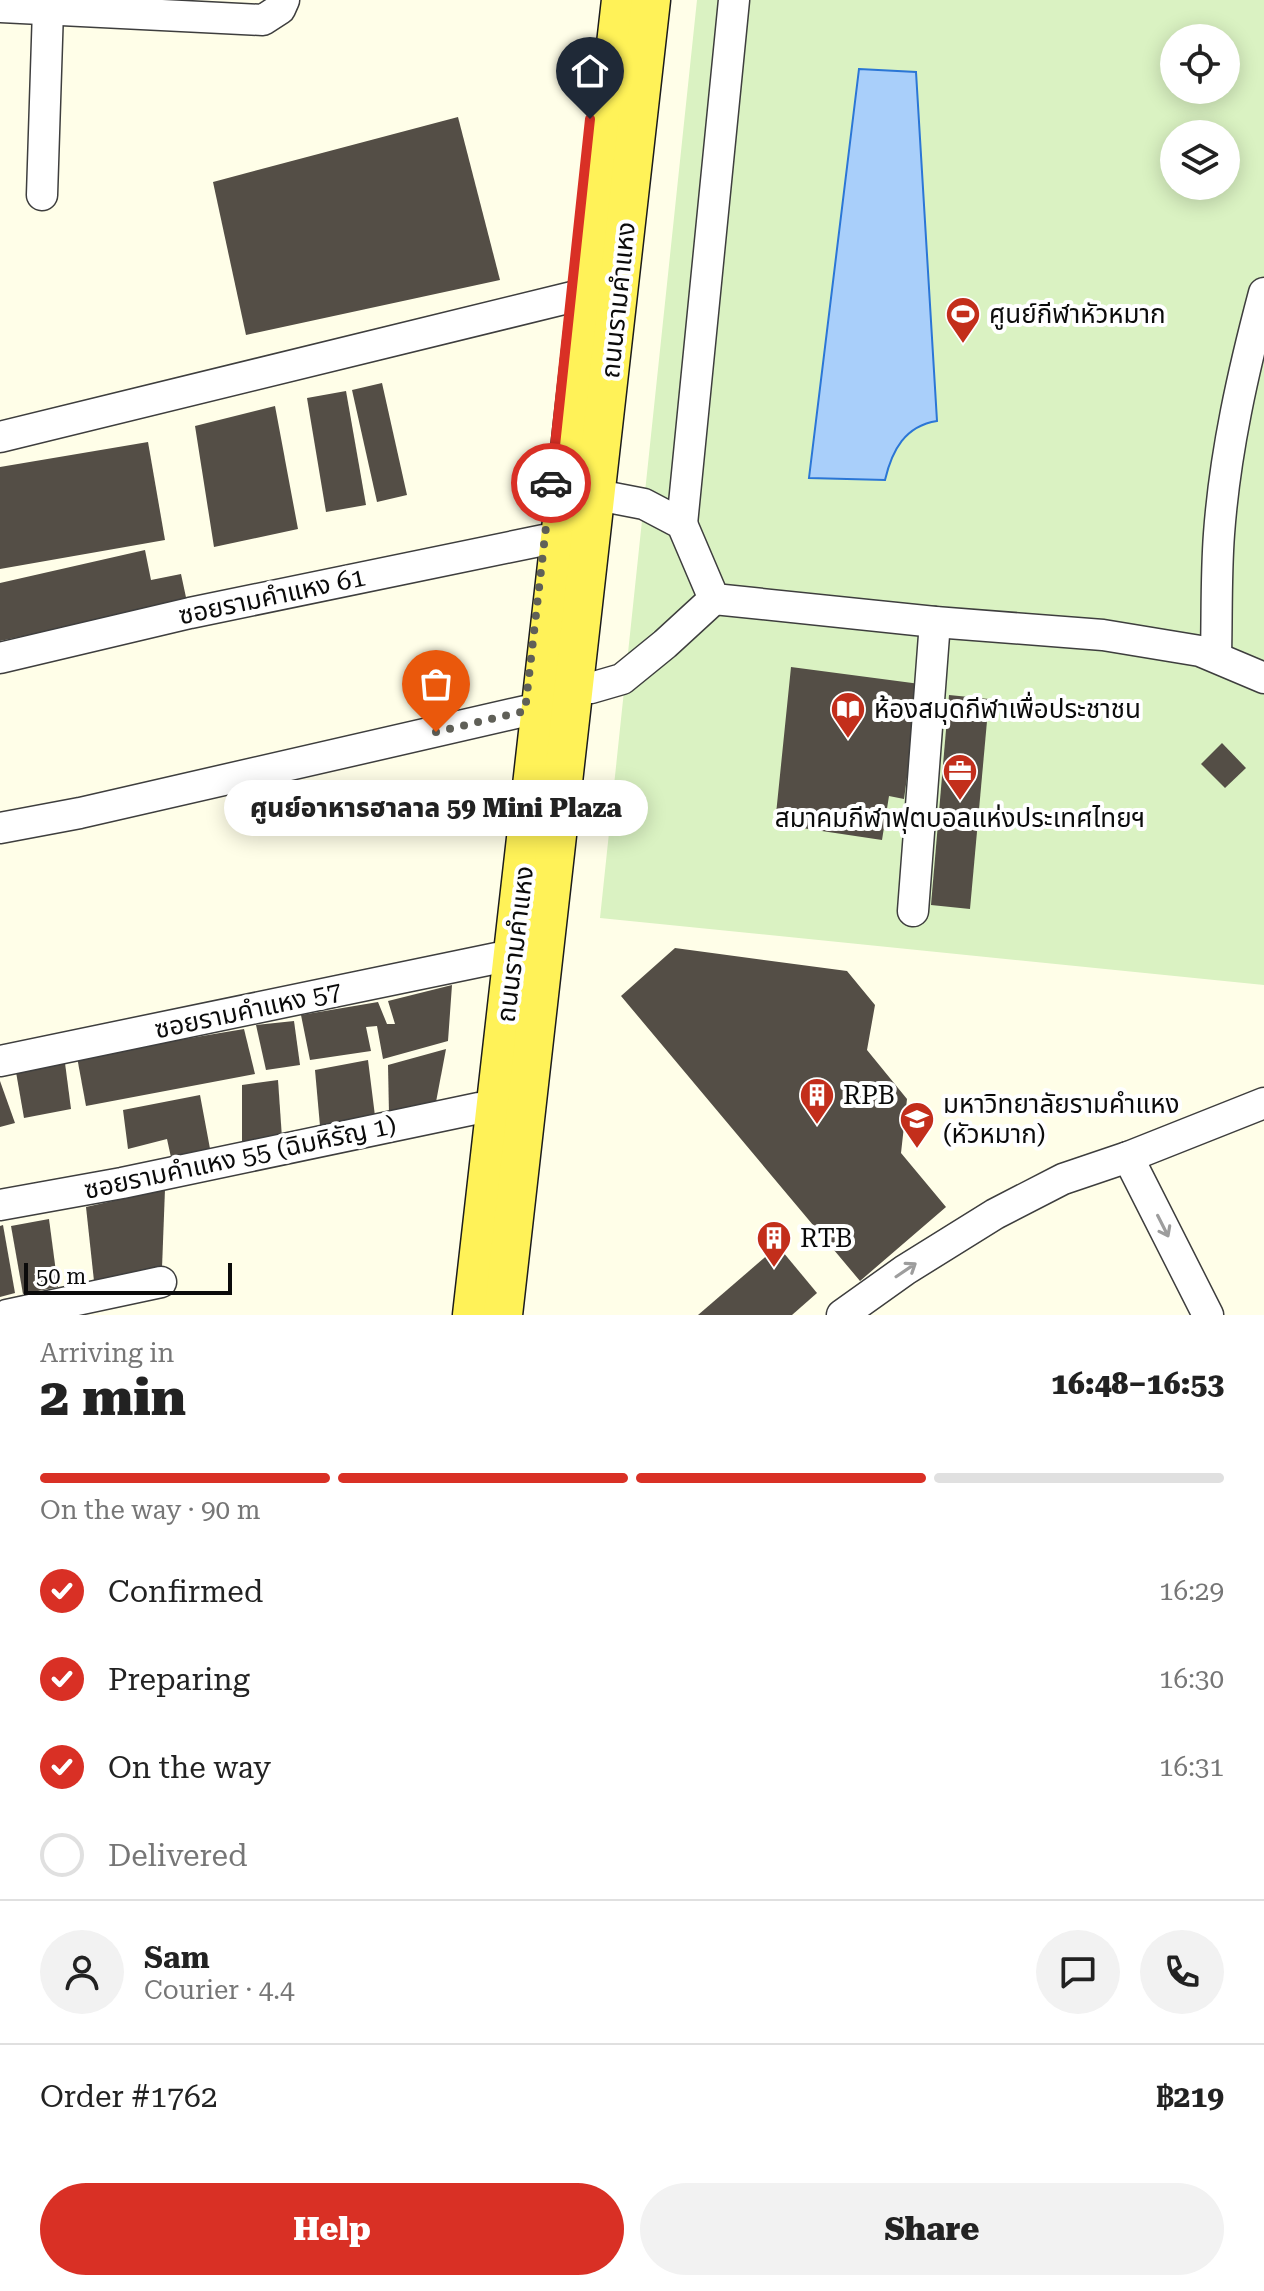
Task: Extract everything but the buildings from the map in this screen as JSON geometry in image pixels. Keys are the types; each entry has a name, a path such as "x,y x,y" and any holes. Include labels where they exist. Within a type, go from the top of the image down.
{"main road":[{"name":"ถนนรามคำแหง","path":"455,1315 572,297 603,0"},
{"name":"ถนนรามคำแหง","path":"472,1315 621,0"},
{"name":"ถนนรามคำแหง","path":"503,1315 651,0"},
{"name":"ถนนรามคำแหง","path":"521,1315 668,0"}],"street":[{"path":"0,7 263,20 280,9 284,0"},
{"path":"714,599 682,524 734,0"},
{"path":"42,195 48,9"},
{"path":"1216,656 1219,534 1229,448 1243,372 1264,293"},
{"path":"0,437 572,297"},
{"path":"613,498 644,504 682,524"},
{"name":"ซอยรามคำแหง 61","path":"0,658 190,613 544,540"},
{"path":"591,688 622,679 714,599 935,622 1103,635 1200,651 1264,678"},
{"path":"913,911 935,622"},
{"path":"0,828 80,813 525,711"},
{"name":"ซอยรามคำแหง 57","path":"0,1061 497,958"},
{"path":"842,1315 905,1270 995,1214 1063,1179 1128,1157 1264,1103"},
{"name":"ซอยรามคำแหง 55 (ฉิมหิรัญ 1)","path":"0,1205 122,1183 479,1108"},
{"path":"1128,1157 1208,1315"},
{"path":"7,1315 161,1282"}],"green space":[{"name":"ศูนย์กีฬาหัวหมาก","path":"697,0 1264,0 1264,985 600,918"}],"water":[{"path":"859,69 916,72 937,421 908,434 896,449 885,480 809,478"}],"way so far":[{"path":"436,732 525,711 551,483"}],"place":[{"name":"ศูนย์กีฬาหัวหมาก","path":"963,345"},
{"name":"ศูนย์อาหารฮาลาล 59 Mini Plaza","path":"436,732"},
{"name":"ห้องสมุดกีฬาเพื่อประชาชน","path":"848,740"},
{"name":"สมาคมกีฬาฟุตบอลแห่งประเทศไทยฯ","path":"960,802"},
{"name":"RPB","path":"817,1126"},
{"name":"มหาวิทยาลัยรามคำแหง (หัวหมาก)","path":"917,1150"},
{"name":"RTB","path":"774,1269"}],"route":[{"path":"551,483 590,119"}]}
